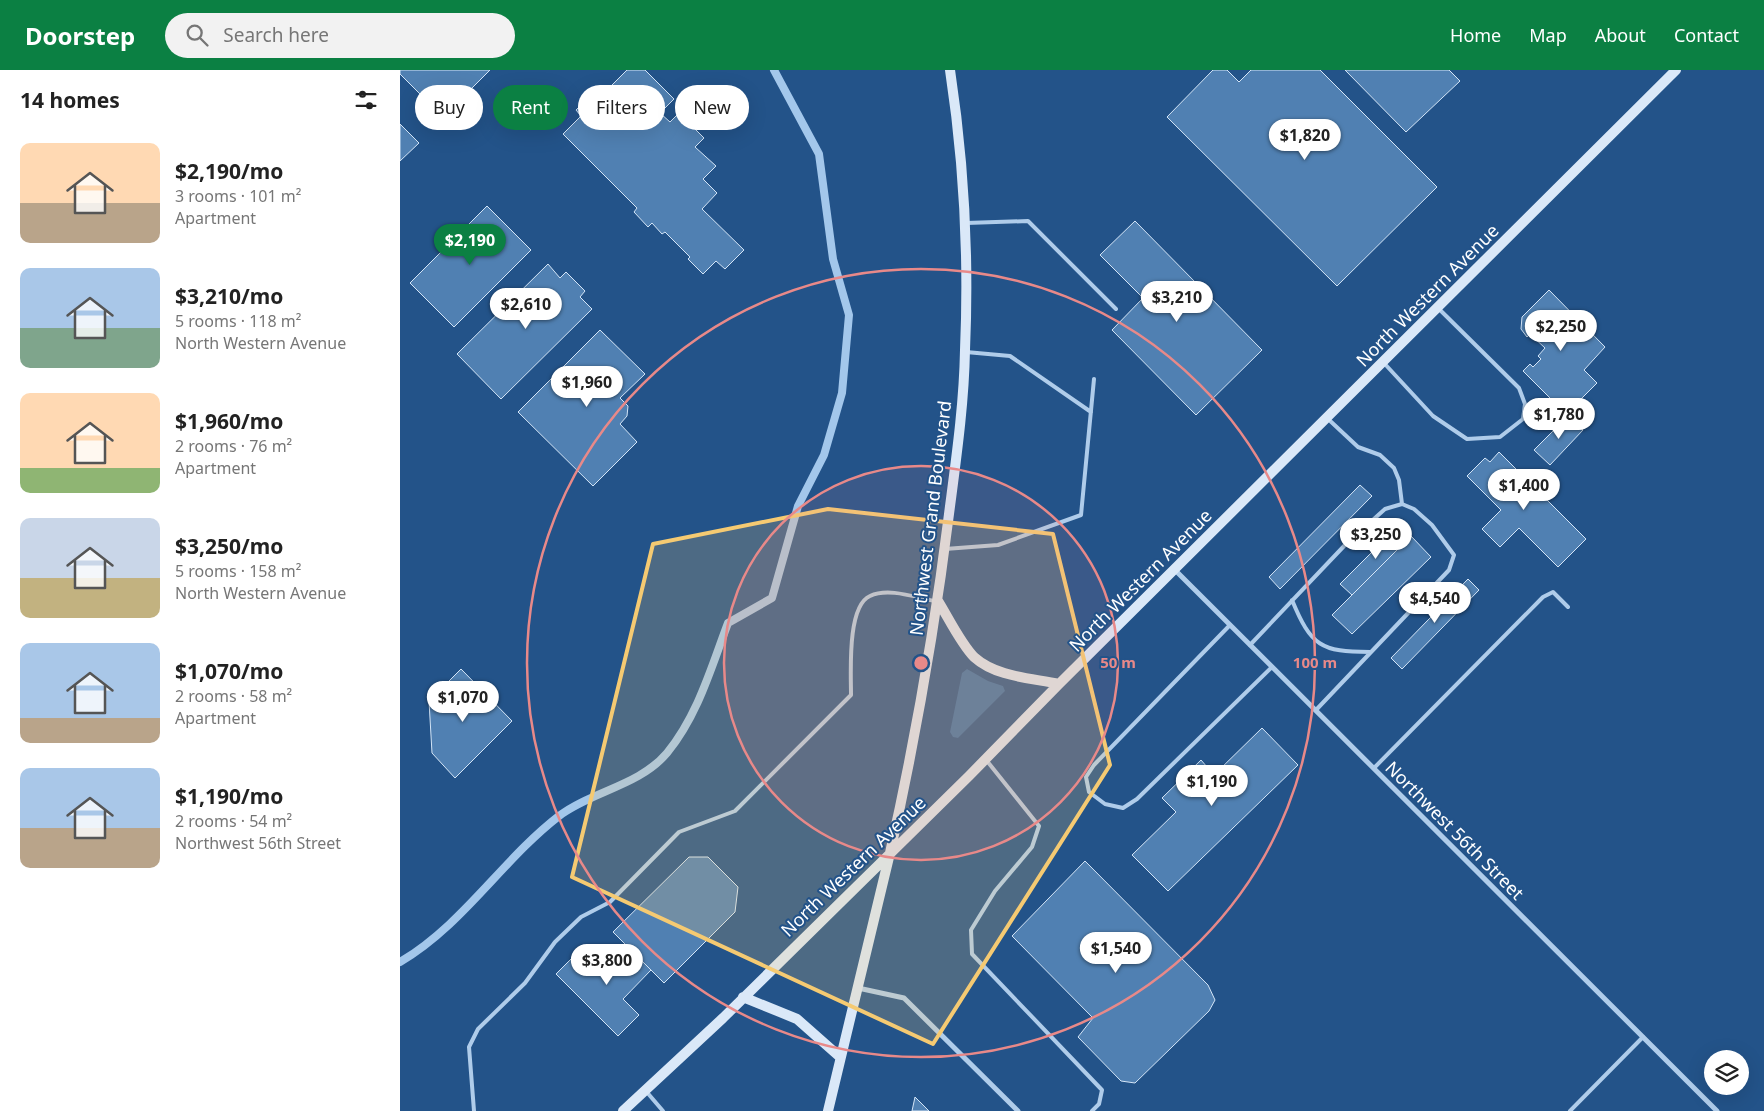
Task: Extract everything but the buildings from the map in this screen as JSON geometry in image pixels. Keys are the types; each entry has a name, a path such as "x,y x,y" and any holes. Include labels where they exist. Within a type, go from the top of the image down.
{"main road":[{"name":"Northwest Grand Boulevard","path":"828,1111 890,851 938,601 960,433 965,352 966,289 958,125 950,70"},
{"name":"North Western Avenue","path":"623,1111 743,997 986,759 1174,569 1676,70"},
{"path":"938,601 973,656 984,665 1003,673 1059,684"},
{"path":"743,997 797,1019 840,1057"}],"street":[{"name":"Northwest 56th Street","path":"1174,569 1717,1111"},
{"path":"858,988 904,998 1018,1111"}],"lane":[{"path":"964,223 1028,221 1116,310"},
{"path":"1383,362 1433,416 1467,439 1500,437 1523,419 1525,404 1519,388 1437,308"},
{"path":"965,352 1010,356 1091,412"},
{"path":"945,549 998,545 1081,514 1094,379"},
{"path":"1327,418 1358,448 1380,455 1394,468 1399,480 1402,504"},
{"path":"1250,645 1292,600 1385,509 1402,504 1414,510 1432,525 1454,555 1449,570 1316,710"},
{"path":"1374,768 1543,597 1553,592 1568,607"},
{"path":"474,1111 469,1047 478,1029 525,983 555,942 581,917 610,902 679,832 735,811 851,695 851,661 855,618 860,606 870,596 892,593 938,601"},
{"path":"1292,600 1301,622 1312,639 1340,652 1371,652"},
{"path":"1230,625 1094,765 1086,777 1089,792 1105,804 1123,808 1137,799 1272,667"},
{"path":"986,759 1039,826 1032,847 995,891 971,930 972,954 1102,1090 1099,1104 1092,1111"},
{"path":"1570,1111 1643,1037"},
{"path":"646,1090 663,1111"}],"highlighted area":[{"path":"828,509 1053,534 1110,765 933,1044 572,877 653,544"}],"shaded area":[{"path":"967,669 988,681 1003,686 1005,691 958,738 953,737 950,732 962,673"}],"waterway":[{"path":"400,962 423,947 443,930 538,833 559,816 572,807 629,781 656,764 667,753 687,723 709,674 728,623 772,598 798,506 824,455 842,393 849,315 833,259 819,154 774,70"}]}
